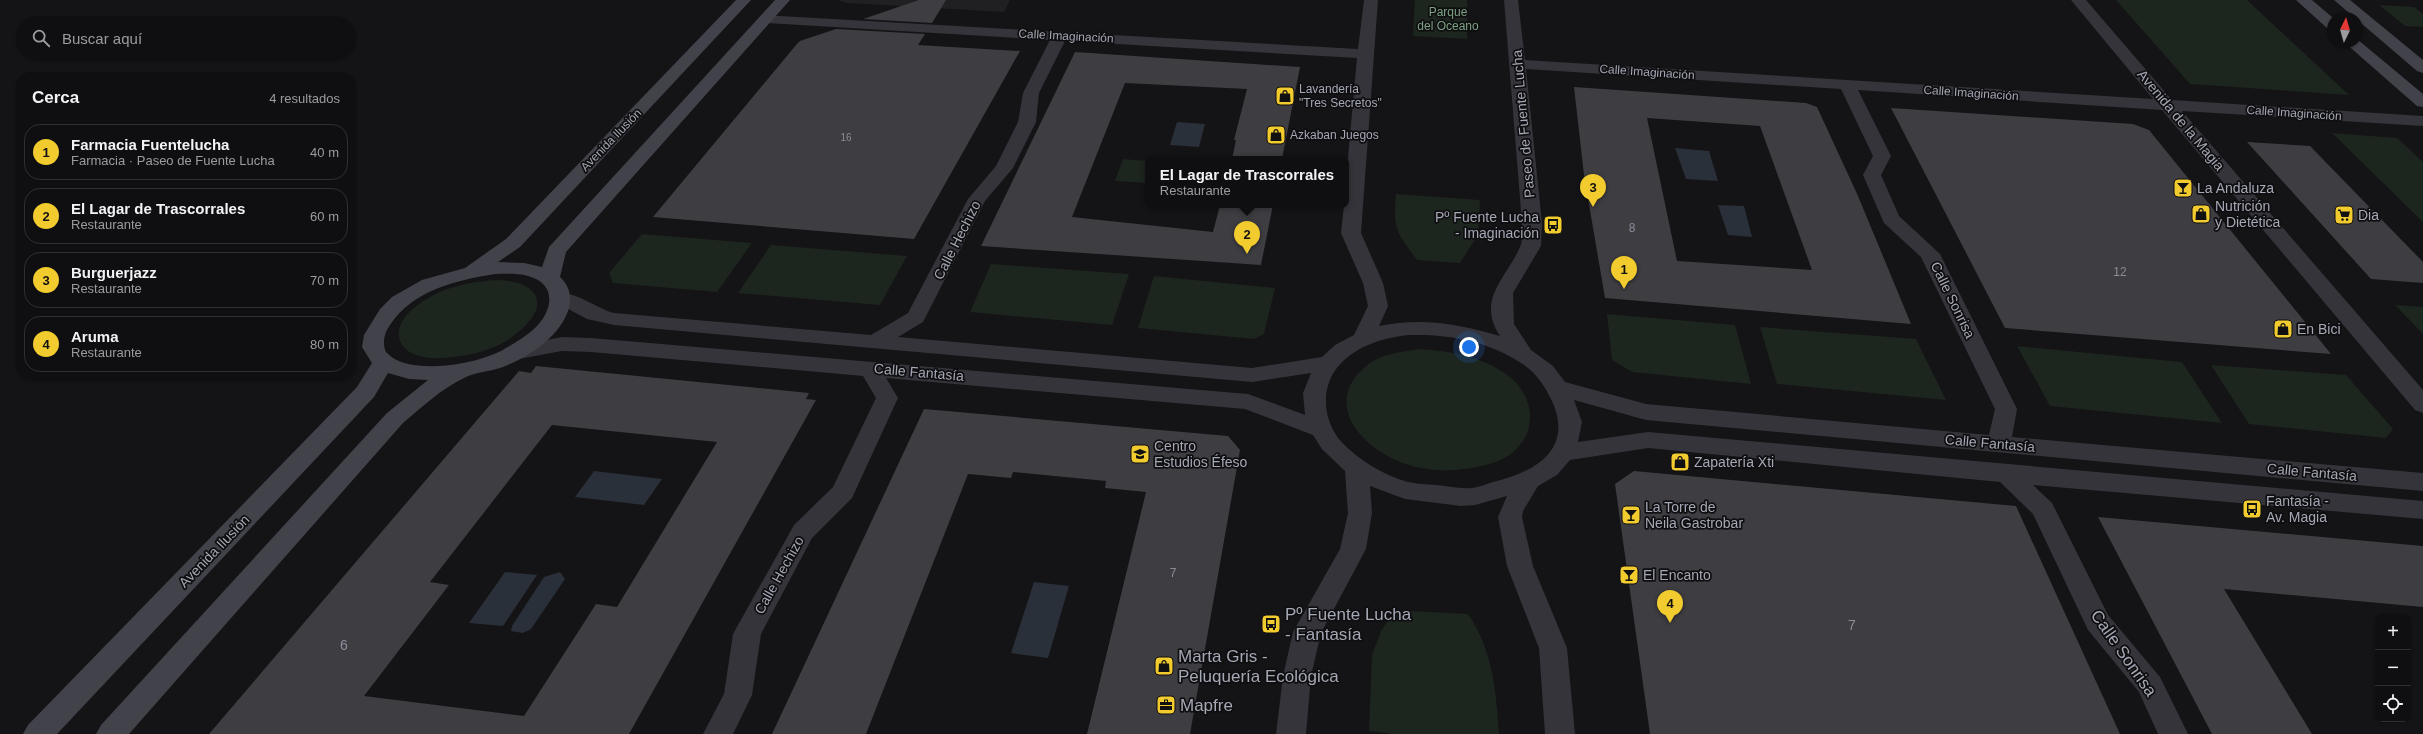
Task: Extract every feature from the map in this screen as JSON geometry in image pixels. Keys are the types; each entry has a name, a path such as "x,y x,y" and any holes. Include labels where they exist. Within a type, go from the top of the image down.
{"main road":[{"name":"Avenida Ilusión","path":"471,271 513,243 744,0"},
{"path":"550,278 556,251 783,0"},
{"path":"2303,0 2327,21"},
{"path":"2342,0 2423,68"},
{"path":"2359,48 2423,102"},
{"path":"517,268 535,272 550,278 558,287 562,298 559,311 550,326 534,340 513,353 484,365 459,371 428,374 402,371 383,362 374,349 374,334 382,319 397,303 419,289 444,278 471,271 517,268"},
{"name":"Avenida Ilusión","path":"38,734 366,392 383,362"},
{"path":"111,734 395,418 424,393 459,371"}],"street":[{"path":"1363,338 1378,306 1373,282 1351,233 1365,54 1372,0"},
{"name":"Paseo de Fuente Lucha","path":"1511,0 1532,223 1531,246 1503,293 1502,306 1503,324 1523,354"},
{"name":"Avenida de la Magia","path":"2078,0 2423,405"},
{"name":"Calle Imaginación","path":"767,18 1365,54"},
{"name":"Calle Hechizo","path":"874,342 916,317 977,199 1004,168 1027,122 1031,93 1060,35"},
{"name":"Calle Imaginación","path":"1518,64 2423,121"},
{"name":"Calle Sonrisa","path":"1847,85 1882,156 1872,175 1891,219 1930,254 2006,409 1999,444"},
{"name":"Calle Fantasía","path":"562,298 594,314 614,319 1252,375 1327,363"},
{"path":"1439,328 1483,336 1523,354 1544,370 1559,388 1571,423 1562,453 1549,468 1528,483 1470,497 1407,490 1357,469 1335,450 1320,429 1313,404 1315,383 1327,363 1344,348 1363,338 1398,329 1439,328"},
{"name":"Calle Fantasía","path":"513,353 562,344 591,345 1248,402 1320,429"},
{"name":"Calle Hechizo","path":"718,734 738,695 747,634 803,532 843,492 887,398 869,368"},
{"name":"Calle Fantasía","path":"1559,388 1646,412 2423,482"},
{"name":"Calle Fantasía","path":"1562,453 1648,440 2007,474 2423,510"},
{"path":"1291,734 1297,676 1307,632 1353,549 1360,513 1357,469"},
{"name":"Calle Sonrisa","path":"2007,474 2043,509 2098,622 2150,685 2173,734"},
{"path":"1528,483 1511,511 1510,517 1520,566 1553,648 1560,734"}],"shaded area":[{"path":"838,0 1010,0 1004,12 847,3"},
{"path":"1177,122 1205,124 1199,147 1170,145"},
{"path":"1675,148 1709,151 1718,181 1686,179"},
{"path":"1718,205 1744,206 1752,237 1728,235"},
{"path":"594,471 662,479 644,505 575,497"},
{"path":"505,572 537,575 503,626 469,623"},
{"path":"560,572 565,579 531,629 523,633 511,631 512,626 544,577"},
{"path":"1034,582 1069,586 1048,658 1011,653"}],"green space":[{"name":"Parque del Oceano","path":"1415,0 1467,0 1467,39 1413,36"},
{"path":"2116,0 2247,0 2349,95 2190,84"},
{"path":"2379,5 2414,7 2423,14 2423,27 2405,26"},
{"path":"2332,133 2397,138 2423,162 2423,222"},
{"path":"1123,159 1145,161 1145,183 1115,181"},
{"path":"1396,194 1480,200 1478,235 1460,263 1417,260 1404,243 1398,230 1395,215"},
{"path":"642,234 752,243 717,292 613,283 609,273"},
{"path":"771,245 907,256 880,305 738,293"},
{"path":"991,264 1129,274 1112,325 970,312"},
{"path":"1154,276 1275,288 1264,334 1254,339 1138,328"},
{"path":"499,280 516,282 524,285 531,290 536,297 536,311 532,318 520,331 508,340 492,348 476,353 441,358 426,358 415,354 406,349 400,342 399,333 401,324 408,314 428,298 457,286"},
{"path":"2395,305 2423,307 2423,334"},
{"path":"1607,314 1735,325 1751,384 1632,372 1612,360"},
{"path":"1760,327 1916,339 1946,400 1777,384"},
{"path":"2017,346 2182,362 2222,423 2050,406"},
{"path":"1419,349 1441,351 1473,358 1493,366 1517,384 1526,397 1530,411 1529,425 1525,438 1516,450 1503,459 1486,465 1465,469 1432,470 1411,466 1384,454 1370,444 1359,433 1350,420 1347,406 1348,391 1355,377 1370,363 1381,357 1394,353"},
{"path":"2211,365 2346,375 2393,429 2386,438 2249,424"},
{"path":"1395,610 1468,614 1483,642 1492,672 1499,734 1393,734 1369,731 1372,655 1381,631"}],"building":[{"path":"919,0 946,0 932,23 863,19"},
{"path":"836,29 925,34 918,45 1020,51 914,239 653,217 796,45 800,41"},
{"path":"1075,52 1300,67 1283,156 1233,156 1236,140 1234,140 1247,89 1125,83 1072,217 1213,232 1219,208 1272,208 1261,265 981,246"},
{"path":"1574,87 1806,103 1817,107 1858,196 1911,324 1605,298 1584,175","holes":["1647,118 1760,126 1812,270 1677,261"]},
{"path":"1891,108 2133,124 2149,130 2331,354 2005,328"},
{"path":"2247,142 2310,146 2423,262 2423,283 2371,279"},
{"path":"536,366 809,393 806,399 816,400 629,734 209,734 519,371 531,373","holes":["552,425 717,442 617,607 596,604 524,716 364,696 449,585 430,582"]},
{"path":"924,409 1228,436 1240,450 1190,734 1087,734 1146,492 1105,488 1106,481 1013,472 1011,478 968,474 866,734 772,734"},
{"path":"1634,471 2016,506 2120,734 1650,734 1615,484"},
{"path":"2098,517 2423,546 2423,607 2224,589 2312,734 2212,734"}],"place":[{"name":"Lavandería \"Tres Secretos\"","path":"1285,96"},
{"name":"Azkaban Juegos","path":"1276,135"},
{"name":"La Andaluza","path":"2183,188"},
{"name":"Burguerjazz","path":"1593,207"},
{"name":"Nutrición y Dietética","path":"2201,214"},
{"name":"Dia","path":"2344,215"},
{"name":"Pº Fuente Lucha - Imaginación","path":"1553,225"},
{"name":"El Lagar de Trascorrales","path":"1247,254"},
{"name":"Farmacia Fuentelucha","path":"1624,289"},
{"name":"En Bici","path":"2283,329"},
{"name":"Centro Estudios Éfeso","path":"1140,454"},
{"name":"Zapatería Xti","path":"1680,462"},
{"name":"Fantasía - Av. Magia","path":"2252,509"},
{"name":"La Torre de Neila Gastrobar","path":"1631,515"},
{"name":"El Encanto","path":"1629,575"},
{"name":"Aruma","path":"1670,623"},
{"name":"Pº Fuente Lucha - Fantasía","path":"1271,624"},
{"name":"Marta Gris - Peluquería Ecológica","path":"1164,666"},
{"name":"Mapfre","path":"1166,705"}]}
